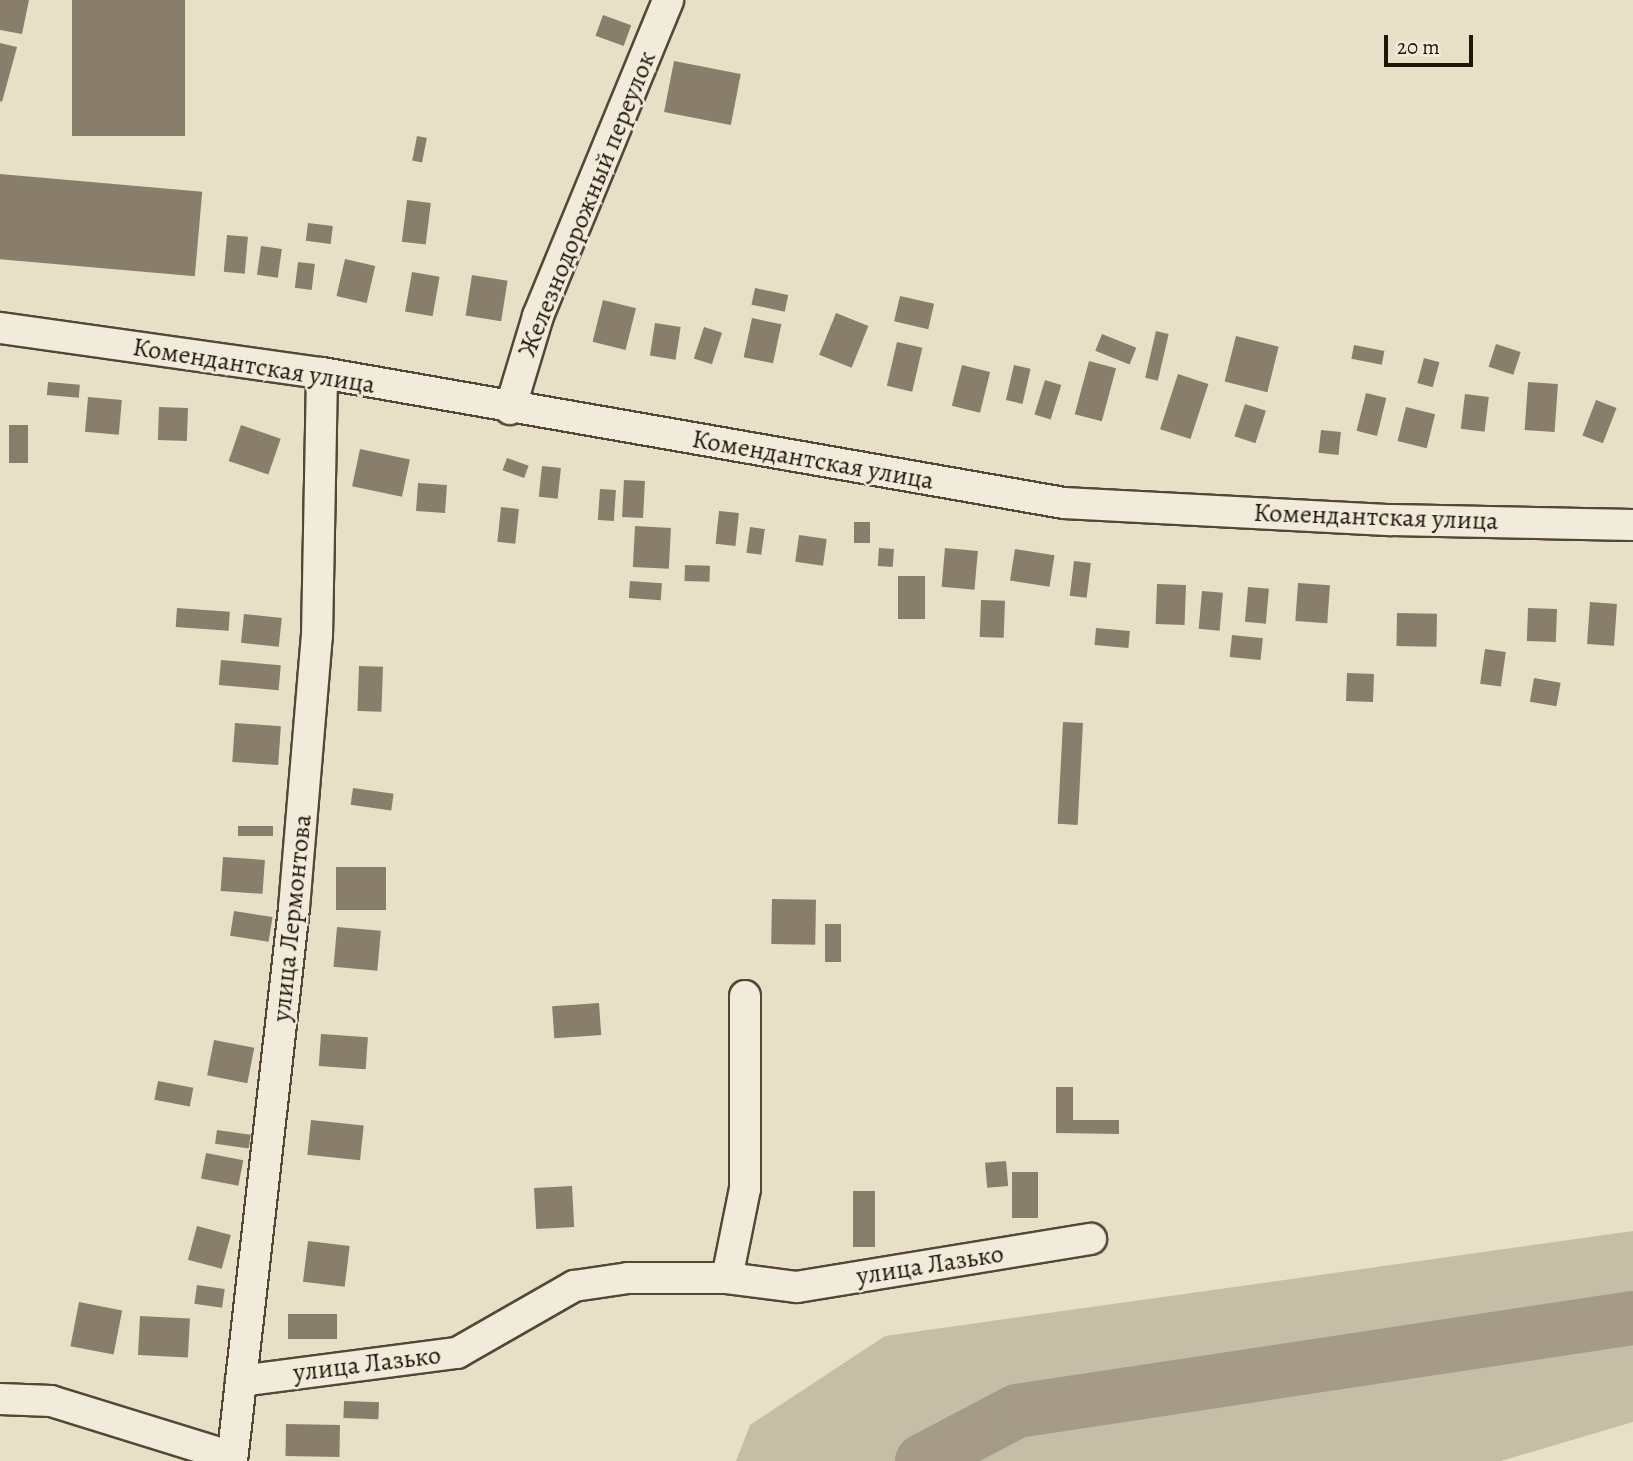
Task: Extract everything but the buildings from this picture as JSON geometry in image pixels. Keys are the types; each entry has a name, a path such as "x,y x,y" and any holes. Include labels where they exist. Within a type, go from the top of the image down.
{"street":[{"name":"Железнодорожный переулок","path":"510,409 538,316 668,0"},
{"name":"Комендантская улица","path":"0,328 322,373 510,409 1064,503 1392,520 1633,525"},
{"name":"улица Лермонтова","path":"232,1459 294,908 316,649 322,373"},
{"path":"727,1278 745,1189 745,996"},
{"name":"улица Лазько","path":"241,1381 457,1353 574,1286 628,1278 727,1278 797,1287 1091,1239"},
{"path":"0,1399 51,1401 232,1459"}],"shaded area":[{"path":"1633,1231 1633,1422 1501,1461 736,1461 750,1425 885,1336"}],"waterway":[{"path":"922,1461 1017,1411 1633,1318"}]}
